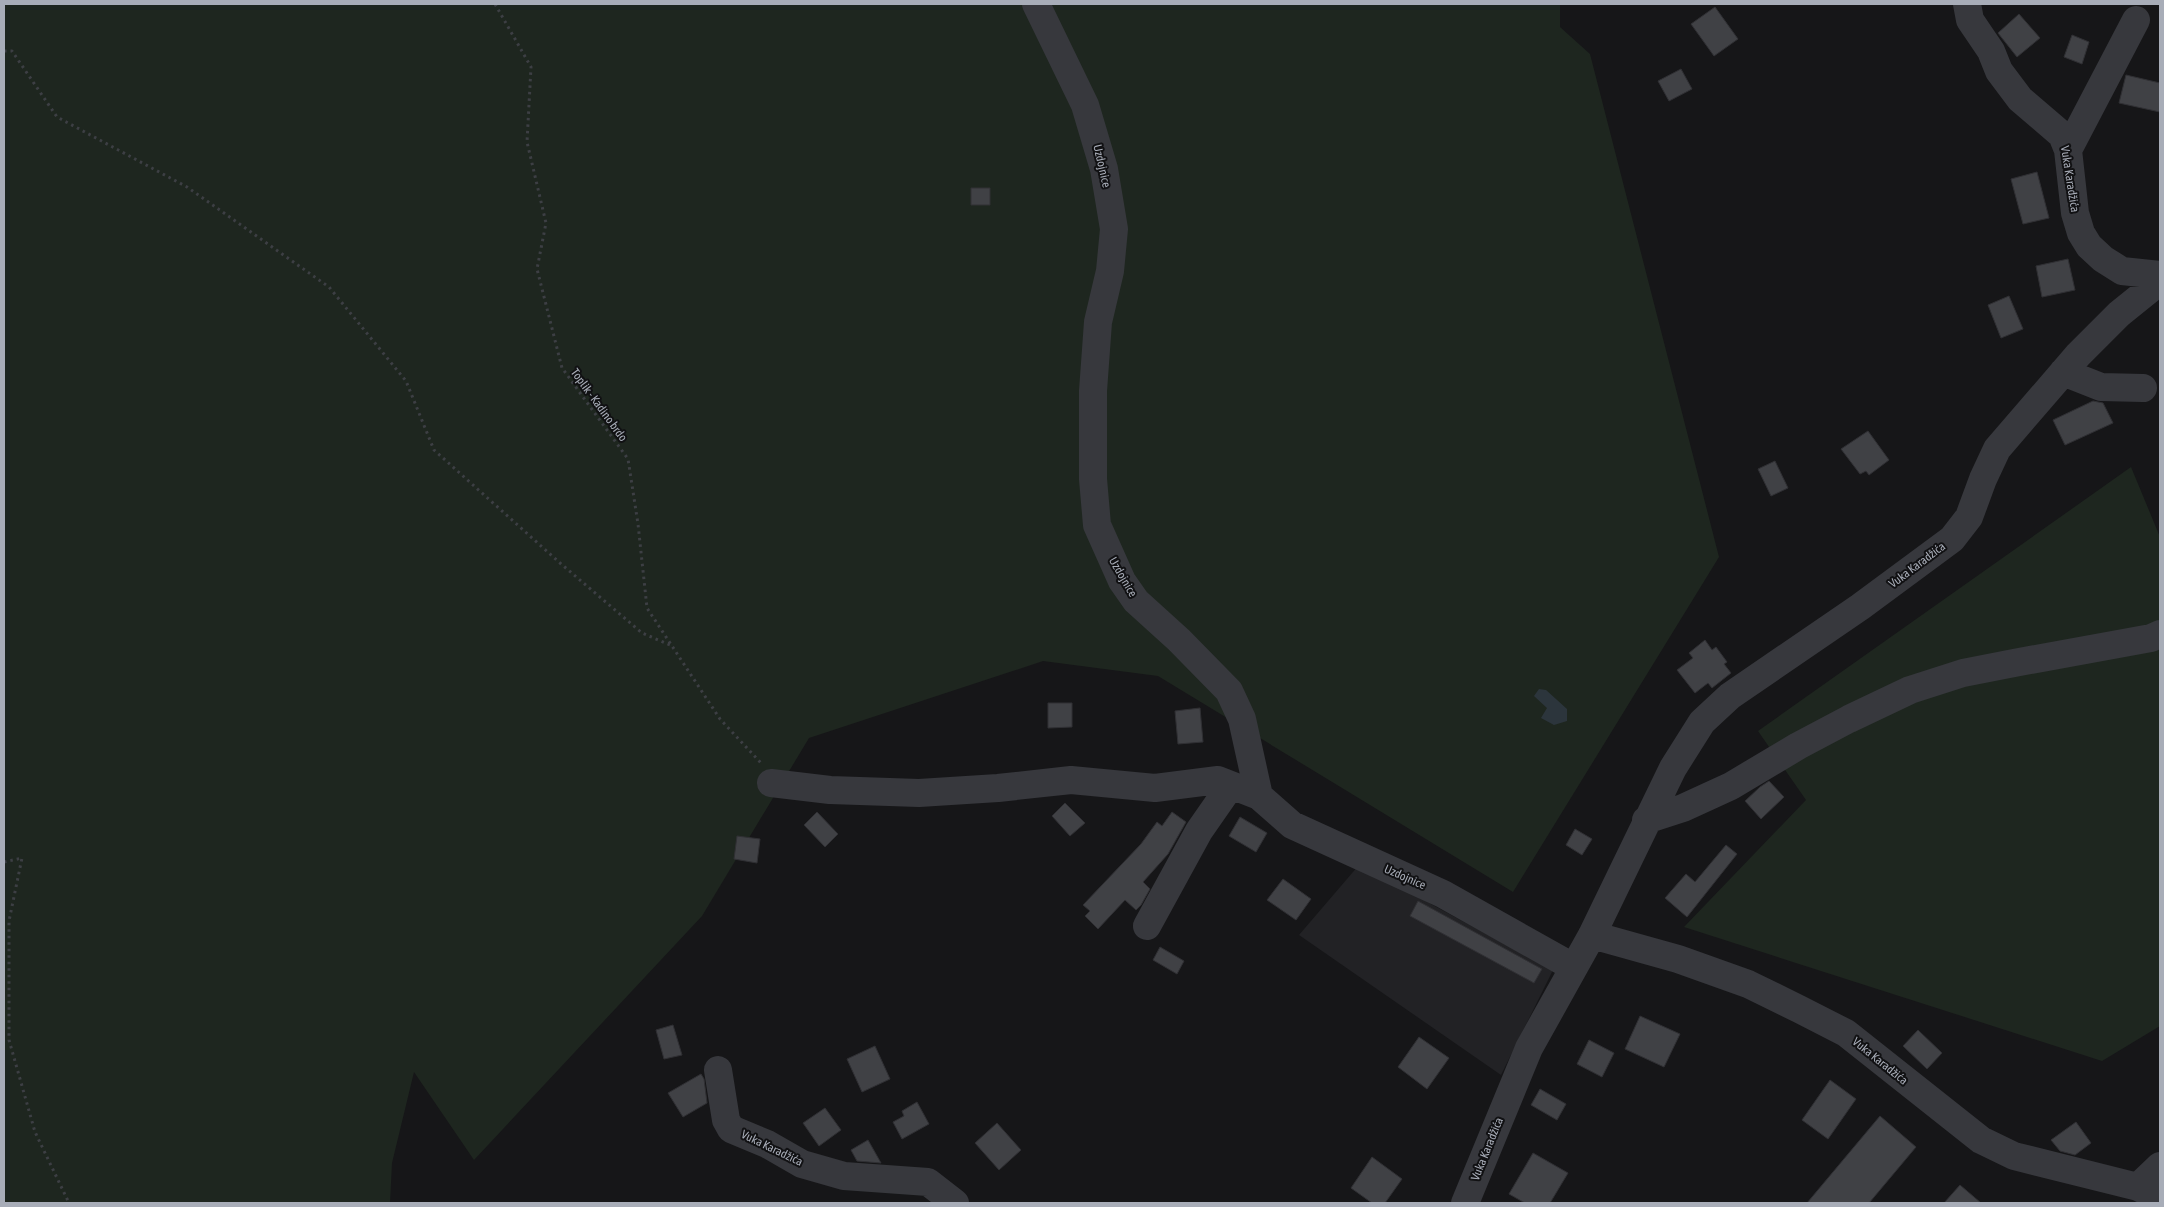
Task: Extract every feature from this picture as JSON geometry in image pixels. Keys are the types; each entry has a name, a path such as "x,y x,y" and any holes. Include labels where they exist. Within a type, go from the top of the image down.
{"street":[{"name":"Uzdojnice","path":"1036,4 1085,105 1104,169 1114,229 1110,271 1098,322 1093,391 1093,479 1097,525 1122,581 1136,601 1229,691 1242,719 1259,796 1292,825 1443,894 1574,967"},
{"name":"Vuka Karadžića","path":"1967,4 1970,20 1990,51 1999,71 2020,99 2062,135 2068,150 2075,213 2081,234 2089,246 2103,259 2122,271 2160,275"},
{"path":"2068,150 2136,20"},
{"name":"Vuka Karadžića","path":"1465,1203 1530,1048 1592,935 1646,820 1673,768 1702,722 1730,696 1860,607 1952,538 1969,517 1983,478 1997,449 2063,372 2119,314 2160,281"},
{"path":"2063,372 2101,387 2143,388"},
{"path":"1646,820 1683,808 1731,786 1807,742 1910,690 1963,673 2151,638 2160,634"},
{"path":"776,783 830,790 919,793 998,788 1071,780 1155,788 1218,780 1259,796"},
{"path":"1147,926 1199,831 1231,785"},
{"name":"Vuka Karadžića","path":"1592,935 1678,959 1748,984 1823,1021 1846,1034 1974,1134 1998,1149 2014,1156 2149,1193"},
{"name":"Vuka Karadžića","path":"718,1070 726,1120 731,1129 767,1144 802,1164 844,1176 928,1182 955,1203"},
{"path":"2149,1193 2160,1166"}],"path":[{"name":"Toplik - Kadino brdo","path":"495,4 531,67 526,142 546,223 537,269 562,368 628,459 638,524 647,608 720,719 776,783"},
{"path":"4,51 12,51 57,117 187,187 329,287 406,381 434,450 560,564 642,633 670,645"},
{"path":"4,862 22,858 9,921 9,1040 35,1132 69,1203"}],"shaded area":[{"path":"4,4 1560,4 1560,27 1590,54 1719,557 1513,892 1158,676 1043,661 809,738 702,916 474,1160 414,1072 392,1163 390,1203 4,1203"},
{"path":"2131,467 2160,537 2160,1026 2102,1061 1684,927 1806,800 1758,731"},
{"path":"1539,689 1546,690 1567,709 1567,721 1554,725 1541,718 1547,708 1534,696"},
{"path":"1359,865 1553,970 1501,1075 1299,935"}],"building":[{"path":"1715,7 1738,39 1714,56 1691,24"},
{"path":"2019,14 2040,38 2017,57 1998,33"},
{"path":"2072,35 2089,42 2082,64 2064,57"},
{"path":"1681,69 1692,89 1669,101 1658,81"},
{"path":"2126,75 2160,83 2160,112 2119,103"},
{"path":"2037,172 2049,218 2023,224 2011,179"},
{"path":"971,188 990,188 990,205 971,205"},
{"path":"2068,259 2075,290 2042,297 2036,266"},
{"path":"2009,296 2023,329 2001,338 1988,305"},
{"path":"2093,401 2103,403 2113,423 2065,445 2053,420"},
{"path":"1868,431 1889,460 1869,475 1866,471 1860,474 1841,449"},
{"path":"1775,461 1788,488 1771,496 1758,469"},
{"path":"1705,640 1712,650 1716,647 1727,662 1724,664 1731,673 1712,688 1708,683 1695,693 1677,670 1693,658 1689,653"},
{"path":"1048,703 1072,703 1072,727 1048,728"},
{"path":"1200,708 1203,742 1178,744 1175,711"},
{"path":"1769,781 1784,797 1761,819 1745,801"},
{"path":"1065,803 1085,823 1070,836 1052,816"},
{"path":"817,812 838,834 825,847 804,825"},
{"path":"1172,812 1186,822 1168,854 1143,882 1150,889 1141,905 1136,910 1125,900 1098,929 1085,916 1090,911 1083,905 1141,844 1157,822 1162,826"},
{"path":"1240,817 1267,833 1256,852 1229,836"},
{"path":"1575,829 1592,839 1582,855 1566,845"},
{"path":"737,836 760,839 757,863 734,859"},
{"path":"1726,845 1737,854 1687,917 1665,898 1686,874 1695,882"},
{"path":"1283,879 1311,899 1296,920 1267,900"},
{"path":"1418,901 1542,969 1534,983 1410,916"},
{"path":"1160,947 1184,961 1177,974 1153,960"},
{"path":"1640,1016 1680,1034 1664,1067 1625,1049"},
{"path":"673,1025 682,1055 664,1059 656,1030"},
{"path":"1918,1030 1942,1053 1927,1069 1903,1046"},
{"path":"1419,1037 1449,1058 1427,1089 1398,1067"},
{"path":"1589,1040 1614,1053 1602,1077 1577,1064"},
{"path":"875,1046 890,1079 862,1092 847,1059"},
{"path":"701,1074 704,1079 707,1103 683,1117 668,1093"},
{"path":"1830,1080 1856,1099 1828,1139 1802,1120"},
{"path":"1540,1089 1566,1104 1557,1120 1531,1105"},
{"path":"917,1102 929,1124 902,1139 893,1122 904,1116 902,1111"},
{"path":"825,1108 841,1130 819,1146 803,1123"},
{"path":"1880,1116 1916,1147 1869,1203 1807,1203"},
{"path":"2076,1122 2091,1143 2075,1155 2060,1151 2051,1140"},
{"path":"997,1123 1021,1150 999,1170 975,1143"},
{"path":"868,1140 881,1163 857,1161 851,1150"},
{"path":"1533,1153 1568,1173 1550,1203 1525,1203 1509,1194"},
{"path":"1372,1157 1402,1179 1385,1203 1372,1203 1351,1188"},
{"path":"1960,1185 1981,1203 1944,1203"}]}
